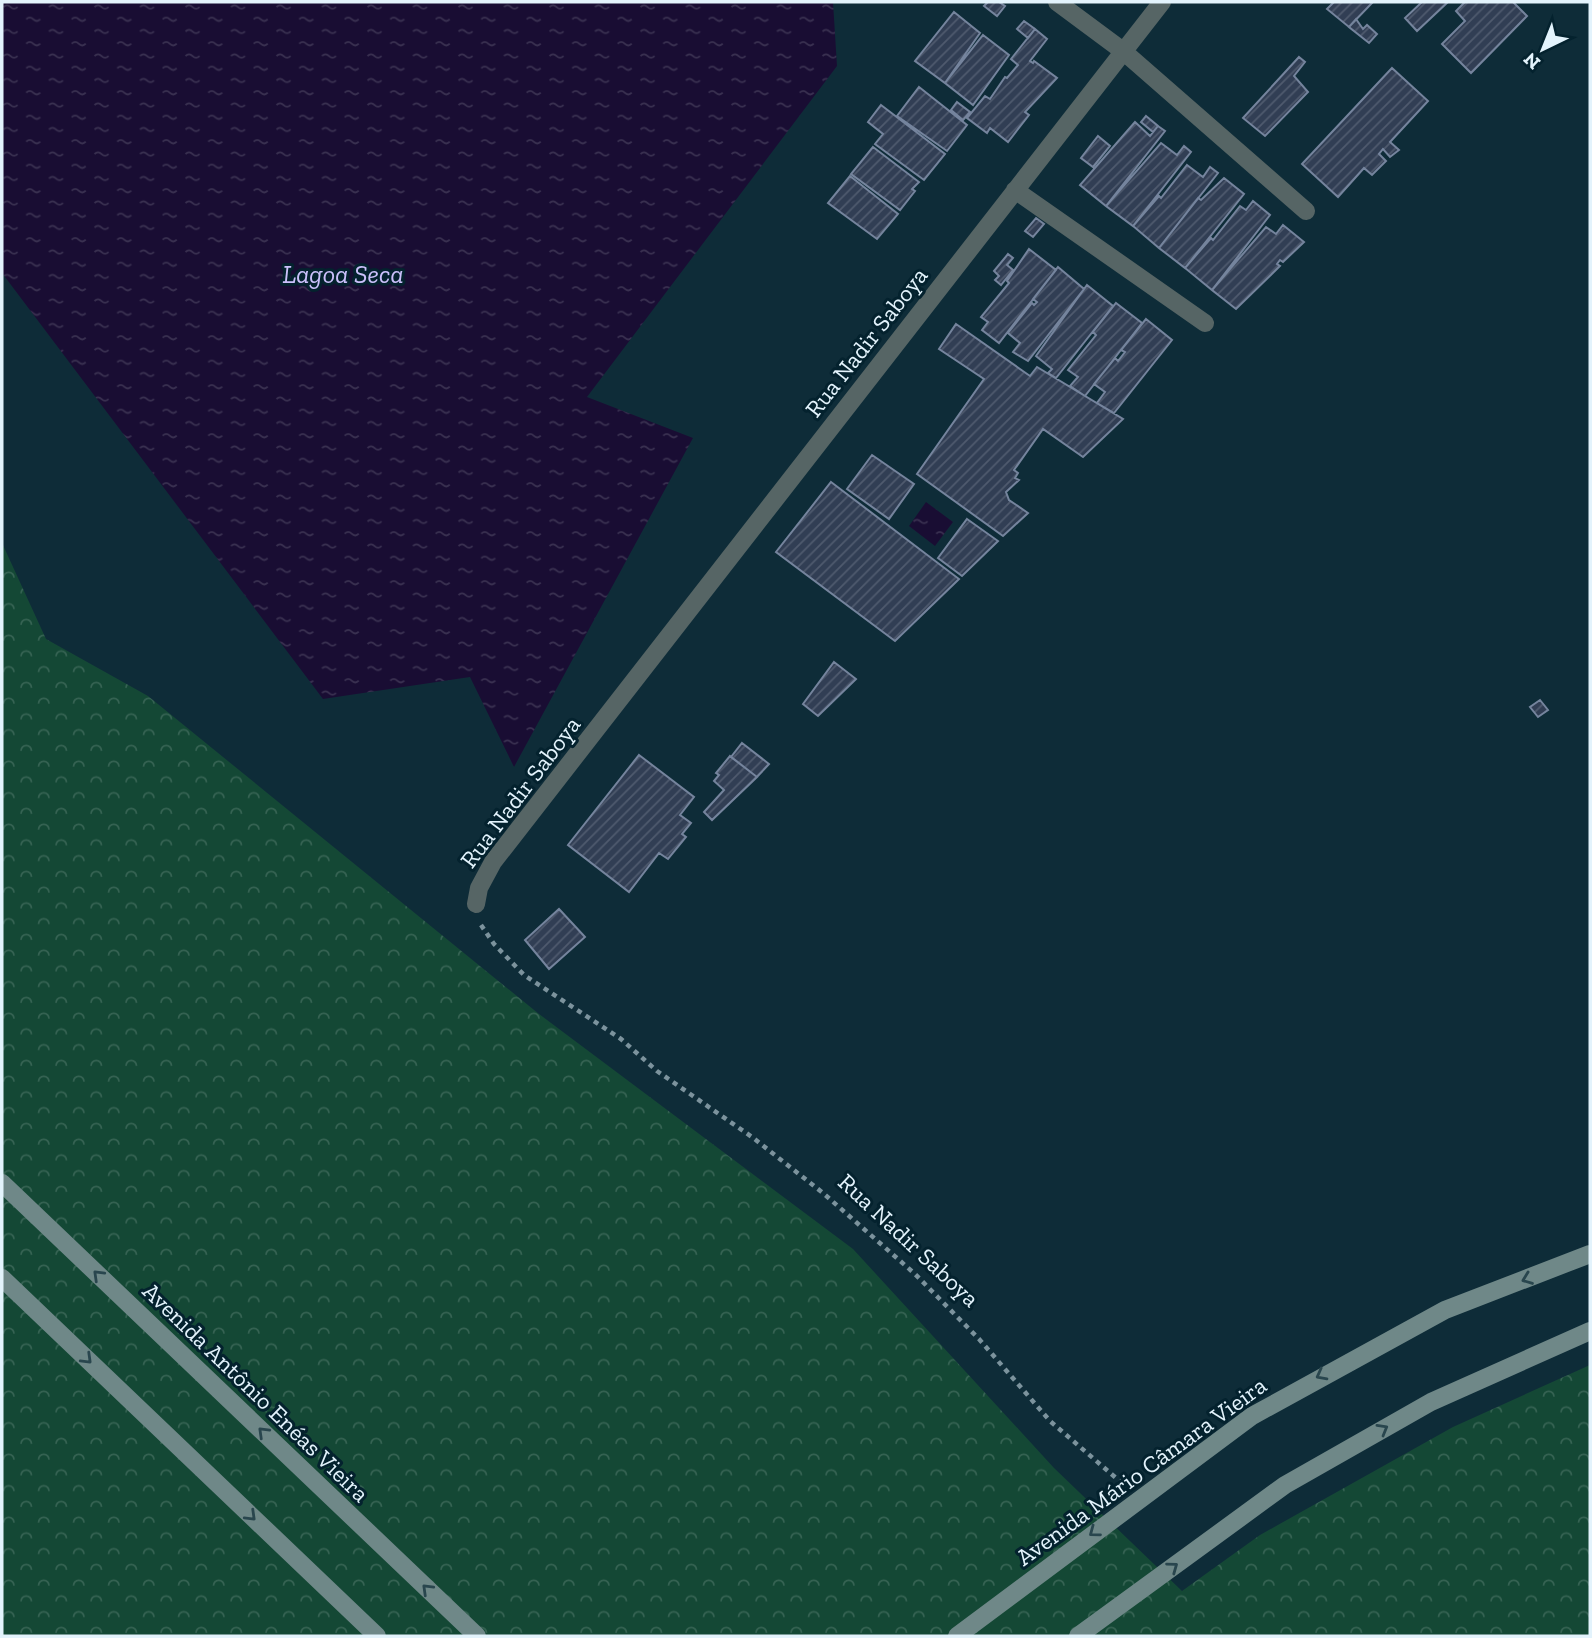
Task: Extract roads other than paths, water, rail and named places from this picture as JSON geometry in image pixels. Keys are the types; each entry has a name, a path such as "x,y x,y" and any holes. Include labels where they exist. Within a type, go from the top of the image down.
{"street":[{"path":"1058,2 1123,51 1306,211"},
{"name":"Rua Nadir Saboya","path":"476,904 479,888 494,862 1162,2"},
{"path":"1015,190 1205,323"},
{"name":"Avenida Antônio Enéas Vieira","path":"2,1183 477,1636"},
{"name":"Avenida Mário Câmara Vieira","path":"957,1636 1141,1496 1252,1416 1313,1380 1445,1310 1590,1254"},
{"path":"2,1278 377,1636"},
{"path":"1079,1636 1285,1485 1431,1402 1590,1331"}],"water":[{"name":"Lagoa Seca","path":"2,2 833,2 837,66 587,397 693,438 514,767 470,677 323,699 2,273"},
{"path":"926,502 953,522 935,546 909,526"}]}
